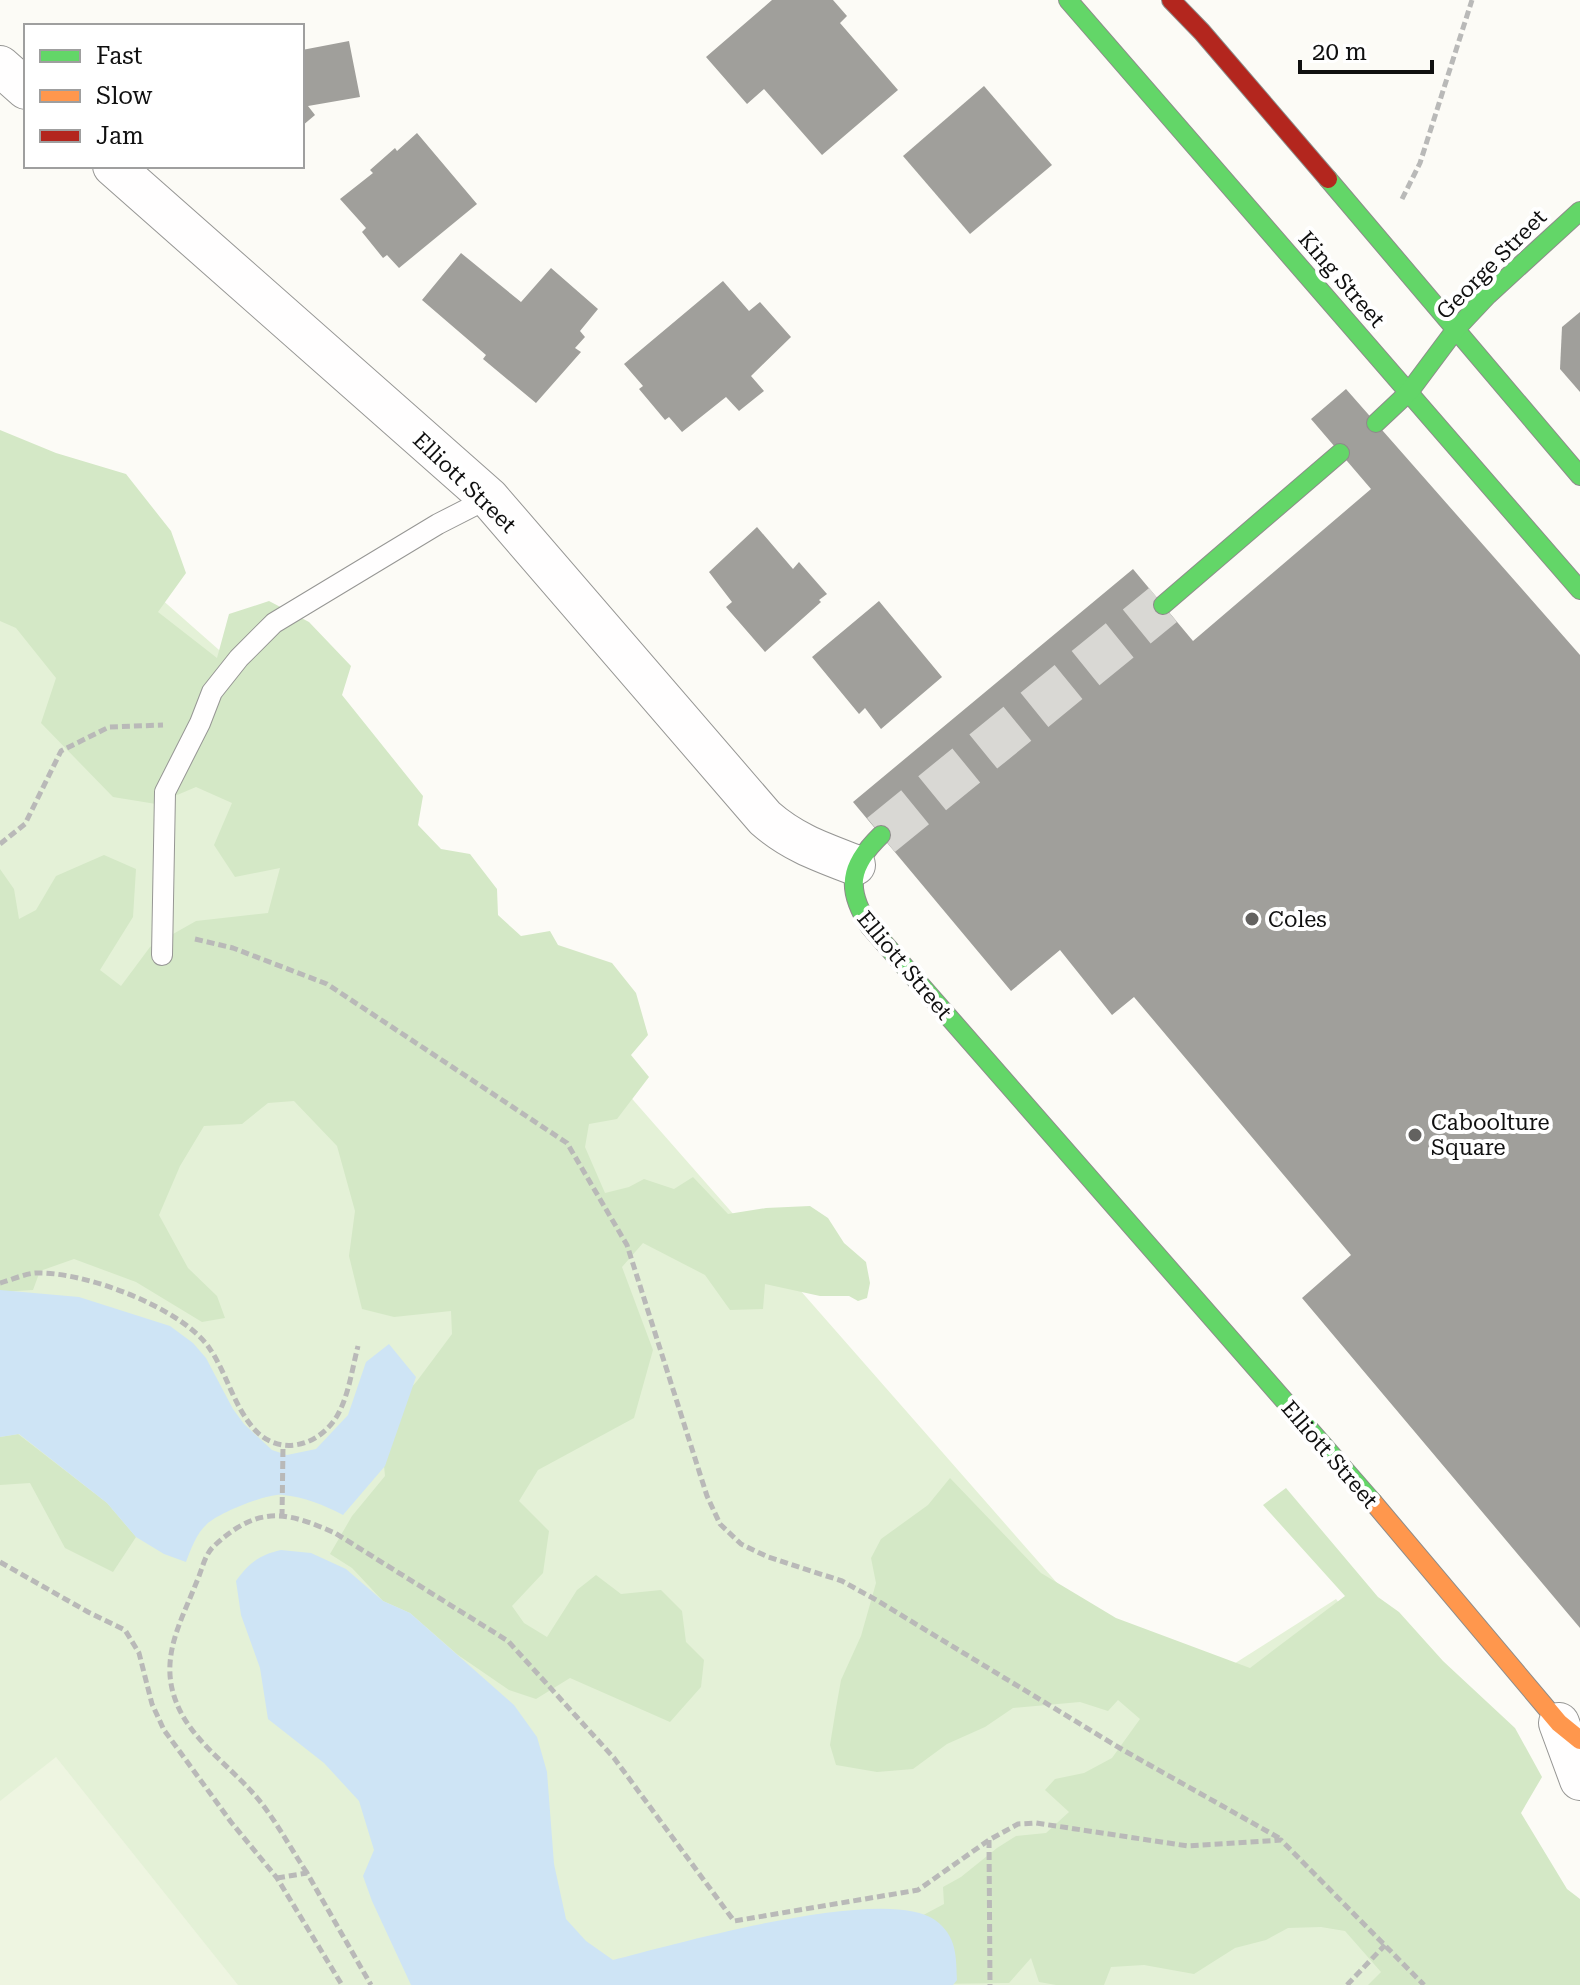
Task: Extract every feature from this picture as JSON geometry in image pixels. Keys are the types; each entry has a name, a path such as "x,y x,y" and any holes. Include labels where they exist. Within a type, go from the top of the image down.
{"street":[{"name":"King Street","path":"1068,0 1580,590"},
{"path":"1171,0 1202,32 1580,476"},
{"path":"0,66 24,87"},
{"name":"Elliott Street","path":"115,168 489,498 765,818 783,834 806,847 855,865 853,887 856,909 870,927 1401,1534 1573,1723 1580,1780"},
{"name":"George Street","path":"1376,423 1409,392 1456,329 1488,295 1580,211"},
{"path":"1163,605 1340,453"},
{"path":"855,865 865,848 881,835"}],"lane":[{"path":"162,955 165,792 212,692 239,658 274,623 438,524 489,498"}],"path":[{"path":"1398,207 1420,163 1472,0"},
{"path":"0,844 25,824 61,751 109,727 200,723"},
{"path":"164,931 233,948 327,984 567,1143 627,1245 707,1496 720,1524 741,1544 768,1557 842,1581 866,1594 1123,1750 1281,1840 1424,1985"},
{"path":"0,1283 34,1273 89,1280 138,1298 173,1317 202,1338 212,1351 237,1402 255,1430 283,1447 296,1446 319,1436 336,1416 348,1387 358,1346"},
{"path":"282,1517 283,1447"},
{"path":"371,1985 307,1873 254,1794 190,1727 177,1704 170,1679 170,1650 177,1626 210,1551 226,1536 264,1517 310,1522 335,1533 508,1641 614,1758 734,1921 918,1890 989,1840 1018,1824 1188,1846 1281,1840"},
{"path":"0,1562 125,1630 139,1653 152,1704 164,1730 222,1810 277,1878 342,1985"},
{"path":"989,1840 990,1985"},
{"path":"277,1878 307,1873"},
{"path":"1347,1985 1385,1945"}],"green space":[{"path":"0,430 56,453 126,474 171,531 186,573 158,612 217,658 229,614 269,601 309,622 351,666 342,695 423,796 418,825 441,849 470,854 497,889 498,915 521,936 550,931 558,945 612,963 636,993 648,1035 631,1055 649,1077 617,1119 589,1124 585,1147 605,1193 629,1187 644,1179 674,1189 693,1177 728,1214 810,1206 828,1218 844,1243 866,1262 870,1283 867,1298 858,1301 849,1296 820,1296 765,1284 763,1309 730,1310 705,1275 643,1243 622,1267 653,1350 634,1418 538,1470 519,1501 549,1531 543,1573 512,1606 524,1623 547,1637 577,1590 596,1575 621,1594 661,1590 682,1611 686,1642 704,1660 701,1687 670,1722 570,1678 536,1699 509,1690 458,1655 410,1613 383,1601 352,1568 330,1554 352,1516 385,1476 380,1424 452,1334 451,1311 394,1317 362,1309 349,1256 355,1211 337,1146 294,1101 268,1103 242,1124 204,1126 180,1166 159,1215 188,1268 217,1296 225,1318 202,1322 136,1282 74,1259 40,1271 33,1290 0,1292 0,869 14,889 19,919 36,910 56,876 104,855 136,869 133,917 100,970 121,986 150,947 196,921 268,913 280,868 235,877 214,845 232,803 196,787 156,804 113,797 41,723 56,678 16,628 0,621"},
{"path":"0,457 303,724 1166,1707 1336,1599 1580,1918 1580,1985 0,1985"},
{"path":"18,1434 107,1503 136,1537 113,1572 65,1548 30,1483 0,1485 0,1437"},
{"path":"950,1478 1041,1573 1116,1618 1250,1668 1345,1596 1263,1505 1286,1488 1378,1597 1399,1612 1443,1661 1515,1728 1542,1777 1521,1813 1567,1889 1580,1899 1580,1985 1368,1985 1381,1972 1345,1931 1321,1927 1288,1928 1266,1940 1235,1948 1194,1974 1144,1965 1111,1967 1104,1985 1056,1985 1039,1982 1031,1958 1009,1983 857,1985 899,1928 944,1904 943,1887 1016,1836 1046,1833 1069,1812 1045,1790 1055,1779 1084,1773 1112,1758 1140,1719 1118,1700 1108,1711 1080,1702 1013,1708 985,1727 947,1744 913,1769 877,1772 836,1765 830,1745 836,1708 841,1680 861,1636 876,1583 871,1558 881,1539 928,1505"},
{"path":"56,1757 238,1985 0,1985 0,1801"}],"water":[{"path":"0,1290 79,1297 170,1326 193,1343 206,1358 244,1424 272,1450 287,1455 316,1449 348,1415 366,1362 389,1344 416,1377 385,1466 343,1515 291,1496 276,1495 255,1500 207,1524 197,1537 186,1562 164,1554 136,1537 107,1503 19,1434 0,1437"},
{"path":"281,1550 311,1553 346,1569 383,1601 410,1613 514,1705 537,1737 547,1772 554,1864 566,1919 586,1941 613,1960 779,1920 873,1909 910,1911 935,1920 948,1933 954,1947 957,1980 953,1985 411,1985 363,1876 374,1850 359,1801 324,1763 268,1719 260,1668 241,1615 236,1581 255,1561"}],"building":[{"path":"772,0 833,0 847,16 840,23 898,90 822,155 764,89 747,104 706,57"},
{"path":"349,41 360,97 308,106 315,115 304,124 304,50"},
{"path":"984,86 1052,165 970,234 903,156"},
{"path":"417,133 477,204 399,268 387,255 383,258 362,232 366,228 340,199 373,173 370,170 395,148 397,151"},
{"path":"461,253 521,302 551,268 598,309 580,331 585,337 575,348 581,352 536,403 483,359 486,355 422,300"},
{"path":"723,281 749,311 760,302 791,337 751,376 764,391 739,411 726,397 682,432 669,417 665,420 639,389 643,386 624,364"},
{"path":"1580,312 1580,392 1560,369 1562,327"},
{"name":"Caboolture Square","path":"1346,389 1580,655 1580,1628 1302,1298 1351,1255 1134,997 1112,1015 1060,950 1011,991 853,802 1133,569 1193,641 1371,489 1311,419"},
{"path":"757,527 793,569 799,562 827,594 765,652 726,607 732,602 709,572"},
{"path":"879,601 942,677 881,729 865,708 859,714 812,657"}],"tunnel":[{"path":"881,835 1163,605"}],"traffic: fast":[{"path":"1068,0 1580,590"},
{"path":"1328,179 1580,476"},
{"path":"1376,423 1409,392 1456,329 1488,295 1580,211"},
{"path":"1163,605 1340,453"},
{"path":"881,835 862,857 854,878 857,901 870,927 1373,1502"}],"traffic: slow":[{"path":"1373,1502 1559,1723 1580,1740"}],"traffic: jam":[{"path":"1171,0 1328,179"}],"place":[{"name":"Coles","path":"1252,919"},
{"name":"Caboolture Square","path":"1415,1135"}]}
